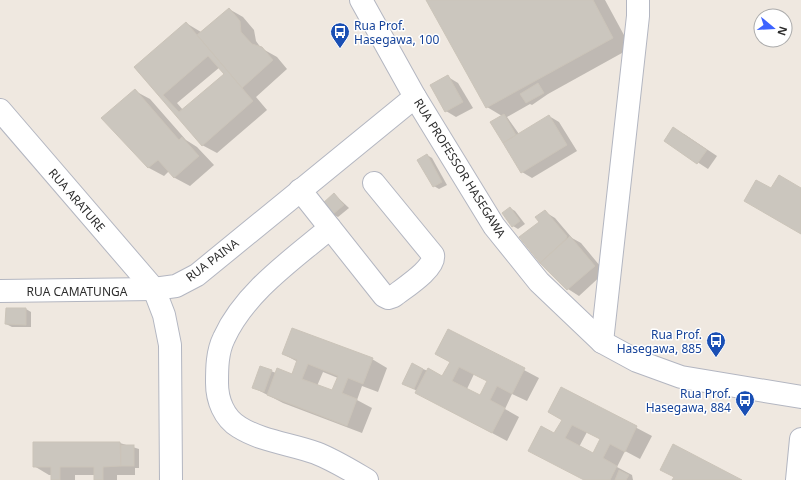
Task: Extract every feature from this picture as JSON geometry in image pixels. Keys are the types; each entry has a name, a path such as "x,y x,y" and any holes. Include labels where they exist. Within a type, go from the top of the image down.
{"street":[{"name":"RUA PROFESSOR HASEGAWA","path":"361,0 415,96 494,226 539,282 602,342 637,361 681,377 801,397"},
{"path":"602,342 638,24 638,0"},
{"name":"RUA PAINA","path":"154,289 176,286 197,275 415,96"},
{"name":"RUA ARATURE","path":"0,110 154,289"},
{"path":"300,190 384,296 388,298 394,296 430,266 434,259 433,255 374,183"},
{"path":"330,228 269,281 241,309 223,339 217,366 217,391 222,408 230,420 239,427 263,437 318,454 341,464 367,480"},
{"path":"154,289 164,315 170,345 171,480"},
{"name":"RUA CAMATUNGA","path":"0,291 154,289"},
{"path":"797,480 801,439"}],"building":[{"path":"426,0 593,0 613,38 486,108"},
{"path":"229,8 240,21 241,32 252,44 262,47 273,60 242,88 197,35"},
{"path":"186,22 253,101 202,146 134,67","holes":["208,56 224,74 179,112 163,95"]},
{"path":"448,75 463,102 445,112 430,85"},
{"path":"538,83 544,93 526,103 520,94"},
{"path":"135,89 179,140 182,137 199,156 174,178 158,160 148,168 101,118"},
{"path":"504,114 516,135 503,143 490,122"},
{"path":"549,115 567,145 521,173 503,143"},
{"path":"673,127 707,150 697,164 664,141"},
{"path":"427,154 442,182 433,187 417,160"},
{"path":"779,175 801,188 801,234 744,201 756,180 771,188"},
{"path":"334,193 344,205 332,215 322,204"},
{"path":"510,207 520,221 512,227 502,213"},
{"path":"545,210 567,236 566,239 540,263 519,237 539,222 535,217"},
{"path":"570,236 595,266 567,290 540,263"},
{"path":"6,308 26,308 26,325 5,324"},
{"path":"292,328 373,358 363,384 348,378 342,393 357,399 347,426 267,395 277,368 292,374 297,360 282,354","holes":["308,364 338,376 332,390 302,379"]},
{"path":"448,329 525,368 512,394 497,386 490,400 505,408 492,433 415,393 428,368 442,376 450,362 435,354","holes":["459,367 487,381 480,395 452,381"]},
{"path":"412,363 423,369 414,389 402,384"},
{"path":"260,366 272,370 264,392 252,388"},
{"path":"561,387 637,426 625,452 610,444 603,458 617,466 610,480 584,480 528,451 541,426 554,433 562,420 548,412","holes":["572,425 600,439 593,453 565,438"]},
{"path":"33,442 120,442 121,466 103,467 103,480 94,480 94,467 60,467 60,480 51,480 51,467 33,467"},
{"path":"673,444 742,480 672,480 674,477 660,470"},
{"path":"121,445 134,445 134,466 121,466"},
{"path":"619,470 629,475 626,480 615,480"}],"place":[{"name":"Rua Prof. Hasegawa, 100","path":"340,49"},
{"name":"Rua Prof. Hasegawa, 885","path":"716,358"},
{"name":"Rua Prof. Hasegawa, 884","path":"745,417"}]}
